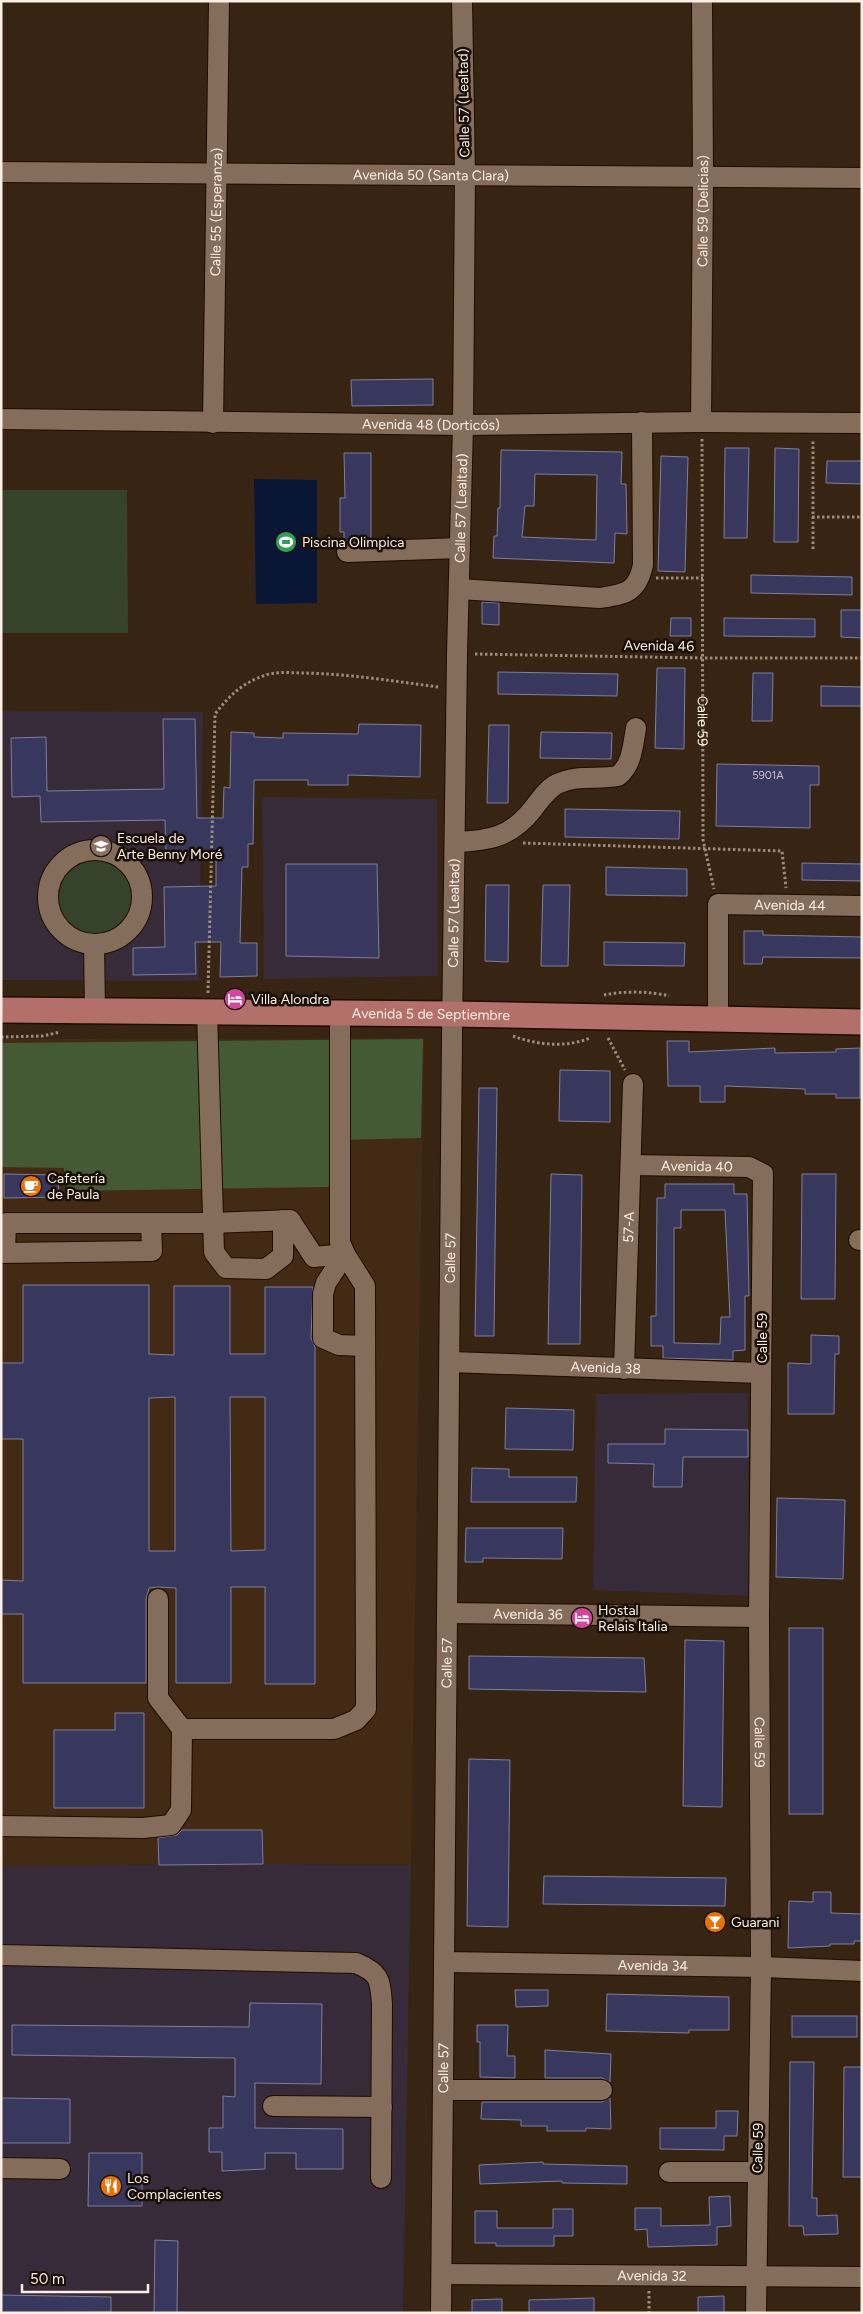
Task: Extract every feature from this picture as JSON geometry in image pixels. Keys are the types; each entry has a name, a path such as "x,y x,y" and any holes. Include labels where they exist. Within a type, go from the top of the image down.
{"main road":[{"name":"Avenida 5 de Septiembre","path":"1,1010 453,1014 862,1022"}],"street":[{"name":"Calle 55 (Esperanza)","path":"213,423 219,1"},
{"name":"Calle 57 (Lealtad)","path":"453,1014 456,690 463,425 464,175 462,1"},
{"name":"Calle 59 (Delicias)","path":"701,422 702,1"},
{"name":"Avenida 50 (Santa Clara)","path":"1,172 862,178"},
{"name":"Avenida 48 (Dorticós)","path":"1,419 463,425 642,422 862,423"},
{"path":"459,589 600,598 622,594 633,589 640,579 643,565 642,422"},
{"path":"346,552 460,548"},
{"path":"455,842 478,842 513,830 525,820 547,792 556,785 577,778 618,776 625,771 629,763 636,728"},
{"path":"98,850 114,854 127,863 137,876 141,891 141,907 135,922 124,934 110,942 94,944 79,942 66,935 56,924 49,910 47,896 50,881 58,868 68,858 82,852 98,850"},
{"path":"718,904 718,1020"},
{"name":"Avenida 44","path":"718,904 862,906"},
{"path":"94,944 96,1011"},
{"path":"207,1011 214,1252 226,1268 266,1269 283,1256 283,1220"},
{"path":"182,1729 334,1729 356,1720 366,1709 365,1286 345,1254 340,1242 340,1013"},
{"name":"Calle 57","path":"441,2313 453,1014"},
{"name":"57-A","path":"624,1369 633,1084"},
{"name":"Avenida 40","path":"631,1165 749,1167 755,1168 763,1174"},
{"name":"Calle 59","path":"756,2313 755,2277 761,1967 759,1617 763,1174"},
{"path":"151,1223 152,1251 3,1253 6,1222 212,1223 290,1220 314,1257 345,1254"},
{"path":"345,1254 326,1283 322,1294 323,1338 339,1345 365,1346"},
{"name":"Avenida 38","path":"450,1362 761,1373"},
{"path":"1,1826 143,1828 171,1825 181,1810 182,1729 158,1698 158,1599"},
{"name":"Avenida 36","path":"447,1613 759,1617"},
{"path":"1,1955 356,1963 372,1970 380,1984 381,2178"},
{"name":"Avenida 34","path":"444,1962 761,1967 862,1971"},
{"path":"443,2090 602,2090"},
{"path":"273,2106 382,2107"},
{"path":"1,2168 60,2169"},
{"path":"669,2172 757,2172"},
{"name":"Avenida 32","path":"442,2274 862,2277"}],"path":[{"name":"Calle 59","path":"701,422 703,840 718,904"},
{"path":"813,423 813,549"},
{"path":"812,516 862,517"},
{"path":"640,579 703,578"},
{"name":"Avenida 46","path":"457,654 703,658 862,658"},
{"path":"207,1011 214,714 230,695 248,683 267,674 283,673 376,678 456,690"},
{"path":"518,843 782,851 787,905"},
{"path":"606,1035 633,1084"}],"shaded area":[{"name":"Escuela de Arte Benny Moré","path":"1,711 203,712 199,981 1,980"},
{"path":"262,797 437,799 438,976 264,979"},
{"path":"424,1038 411,1865 1,1866 1,1039"},
{"path":"748,1393 749,1596 593,1590 596,1394"},
{"path":"411,1865 403,2313 1,2313 1,1866"}],"green space":[{"path":"1,490 127,490 128,633 1,633"},
{"path":"95,859 110,862 127,876 131,883 134,898 131,913 117,930 110,934 95,937 80,934 63,920 59,913 56,898 59,883 73,866 80,862"},
{"path":"423,1039 421,1138 337,1140 337,1183 327,1187 67,1191 64,1168 1,1167 1,1043"}],"water":[{"name":"Piscina Olimpica","path":"254,479 317,480 317,603 256,604"}],"building":[{"path":"433,379 433,405 352,406 351,380"},
{"path":"725,448 749,448 747,538 724,538"},
{"path":"775,448 799,449 798,542 774,542"},
{"path":"501,450 622,452 621,484 626,484 627,534 615,533 614,563 493,558 494,536 497,536 498,508 500,508","holes":["535,474 597,475 596,540 522,537 525,506 534,506"]},
{"path":"344,453 371,453 371,539 344,541 344,532 340,532 340,498 345,498"},
{"path":"661,456 688,457 685,572 658,571"},
{"path":"827,461 862,461 862,484 826,483"},
{"path":"751,575 852,577 852,595 751,593"},
{"path":"482,602 499,603 499,625 482,624"},
{"path":"841,610 862,610 862,638 841,637"},
{"path":"671,618 691,618 691,636 670,636"},
{"path":"724,618 815,619 815,637 724,636"},
{"path":"657,668 685,668 684,749 655,748"},
{"path":"498,672 618,674 617,696 498,694"},
{"path":"753,673 773,673 772,721 752,721"},
{"path":"821,686 862,687 862,706 821,706"},
{"path":"163,719 195,719 197,818 223,818 224,787 230,788 231,732 254,733 254,737 283,738 283,733 358,734 359,724 421,725 420,777 348,775 348,785 308,785 308,780 254,780 253,844 248,844 248,867 242,867 240,943 257,943 257,976 220,977 221,942 195,942 196,974 133,975 133,948 165,947 164,887 216,886 216,853 166,854 165,820 41,822 40,796 12,797 11,738 46,737 47,791 164,789"},
{"path":"489,725 509,725 508,803 487,803"},
{"path":"541,732 612,733 611,759 540,758"},
{"path":"717,764 819,766 819,785 810,785 810,828 716,826"},
{"path":"565,809 680,811 679,839 565,837"},
{"path":"802,863 862,864 862,881 802,880"},
{"path":"286,864 377,864 379,958 286,956"},
{"path":"606,867 687,869 687,896 606,895"},
{"path":"486,885 509,885 508,962 485,961"},
{"path":"543,885 570,885 568,966 541,966"},
{"path":"744,931 763,931 763,935 862,937 862,958 763,957 762,964 744,964"},
{"path":"604,942 685,943 684,966 604,965"},
{"path":"667,1041 689,1041 689,1052 775,1048 775,1053 836,1052 836,1049 860,1048 860,1098 836,1098 836,1094 805,1094 805,1089 725,1086 725,1102 700,1102 700,1086 668,1086"},
{"path":"560,1070 610,1071 610,1122 559,1121"},
{"path":"479,1088 497,1088 494,1336 475,1336"},
{"name":"Cafetería de Paula","path":"4,1174 58,1175 59,1197 4,1198"},
{"path":"551,1174 582,1175 580,1344 548,1344"},
{"path":"802,1174 836,1174 835,1299 801,1299"},
{"path":"665,1184 734,1184 734,1194 747,1194 749,1296 745,1296 745,1350 733,1351 733,1360 663,1358 663,1346 651,1346 651,1316 656,1316 657,1198 665,1198","holes":["681,1210 725,1210 730,1317 721,1317 720,1344 674,1343 674,1228 681,1228"]},
{"path":"23,1285 149,1285 149,1354 174,1355 174,1286 230,1286 230,1354 265,1354 265,1287 313,1287 311,1338 315,1347 315,1684 265,1684 265,1587 231,1587 231,1683 176,1683 176,1588 158,1587 149,1588 146,1599 146,1683 23,1683 23,1614 1,1614 1,1580 23,1581 23,1439 1,1439 1,1363 23,1363","holes":["175,1397 175,1551 149,1551 149,1398","230,1397 265,1397 265,1550 231,1551"]},
{"path":"811,1335 839,1336 839,1354 835,1354 834,1414 788,1414 788,1363 811,1364"},
{"path":"506,1408 574,1410 573,1450 505,1449"},
{"path":"665,1429 748,1430 748,1457 683,1457 682,1487 653,1487 654,1464 608,1463 608,1444 665,1444"},
{"path":"472,1468 509,1469 509,1477 577,1477 576,1502 471,1502"},
{"path":"777,1498 845,1500 843,1579 776,1577"},
{"path":"466,1528 563,1528 562,1559 483,1558 483,1562 465,1562"},
{"path":"789,1628 823,1628 823,1814 789,1814"},
{"path":"685,1640 724,1641 722,1807 683,1806"},
{"path":"469,1656 644,1658 646,1692 469,1689"},
{"path":"115,1713 144,1713 144,1808 54,1808 54,1730 115,1730"},
{"path":"469,1759 510,1760 508,1927 467,1926"},
{"path":"182,1830 262,1830 263,1864 159,1865 158,1838 177,1835"},
{"path":"544,1876 726,1878 725,1906 543,1904"},
{"path":"813,1892 831,1892 831,1913 862,1914 862,1941 854,1941 854,1944 788,1948 789,1901 813,1902"},
{"path":"515,1990 548,1990 548,2006 516,2007"},
{"path":"607,1994 729,1997 729,2030 689,2030 689,2033 606,2031"},
{"path":"250,2003 322,2004 321,2084 255,2083 255,2128 343,2129 343,2169 296,2169 296,2153 265,2153 265,2169 222,2171 222,2152 209,2152 209,2128 223,2128 223,2096 235,2097 235,2058 12,2055 12,2025 249,2027"},
{"path":"792,2016 857,2016 857,2037 792,2037"},
{"path":"477,2025 508,2025 507,2056 515,2056 515,2078 480,2077 480,2042 477,2042"},
{"path":"545,2050 611,2054 610,2082 602,2078 545,2078"},
{"path":"790,2062 814,2062 812,2198 817,2198 817,2216 837,2215 838,2234 804,2235 803,2226 789,2226"},
{"path":"844,2067 862,2067 862,2177 843,2177"},
{"path":"1,2098 70,2099 70,2143 1,2143"},
{"path":"610,2098 611,2129 586,2128 586,2131 547,2131 547,2126 521,2126 521,2120 481,2119 482,2102 602,2102"},
{"path":"716,2111 738,2111 737,2136 724,2136 724,2150 660,2149 660,2128 716,2128"},
{"path":"89,2153 142,2153 142,2206 88,2206"},
{"path":"543,2162 543,2164 627,2166 627,2184 562,2183 562,2181 480,2184 479,2165"},
{"path":"730,2196 731,2226 717,2227 717,2245 648,2247 647,2229 635,2230 635,2208 661,2208 661,2226 710,2225 709,2197"},
{"path":"553,2209 573,2209 573,2236 554,2236 554,2246 496,2246 496,2243 475,2243 475,2211 497,2211 497,2228 553,2228"},
{"path":"155,2240 178,2241 177,2313 154,2313"},
{"path":"1,2295 111,2297 111,2312 1,2313"},
{"path":"724,2296 724,2313 698,2313 698,2297"},
{"path":"594,2298 594,2313 529,2313 529,2300"},
{"path":"502,2299 502,2313 472,2313 472,2300"}],"place":[{"name":"Piscina Olimpica","path":"286,542"},
{"name":"Escuela de Arte Benny Moré","path":"101,846"},
{"name":"Villa Alondra","path":"235,999"},
{"name":"Cafetería de Paula","path":"31,1186"},
{"name":"Hostal Relais Italia","path":"582,1618"},
{"name":"Guarani","path":"715,1922"},
{"name":"Los Complacientes","path":"111,2186"}]}
